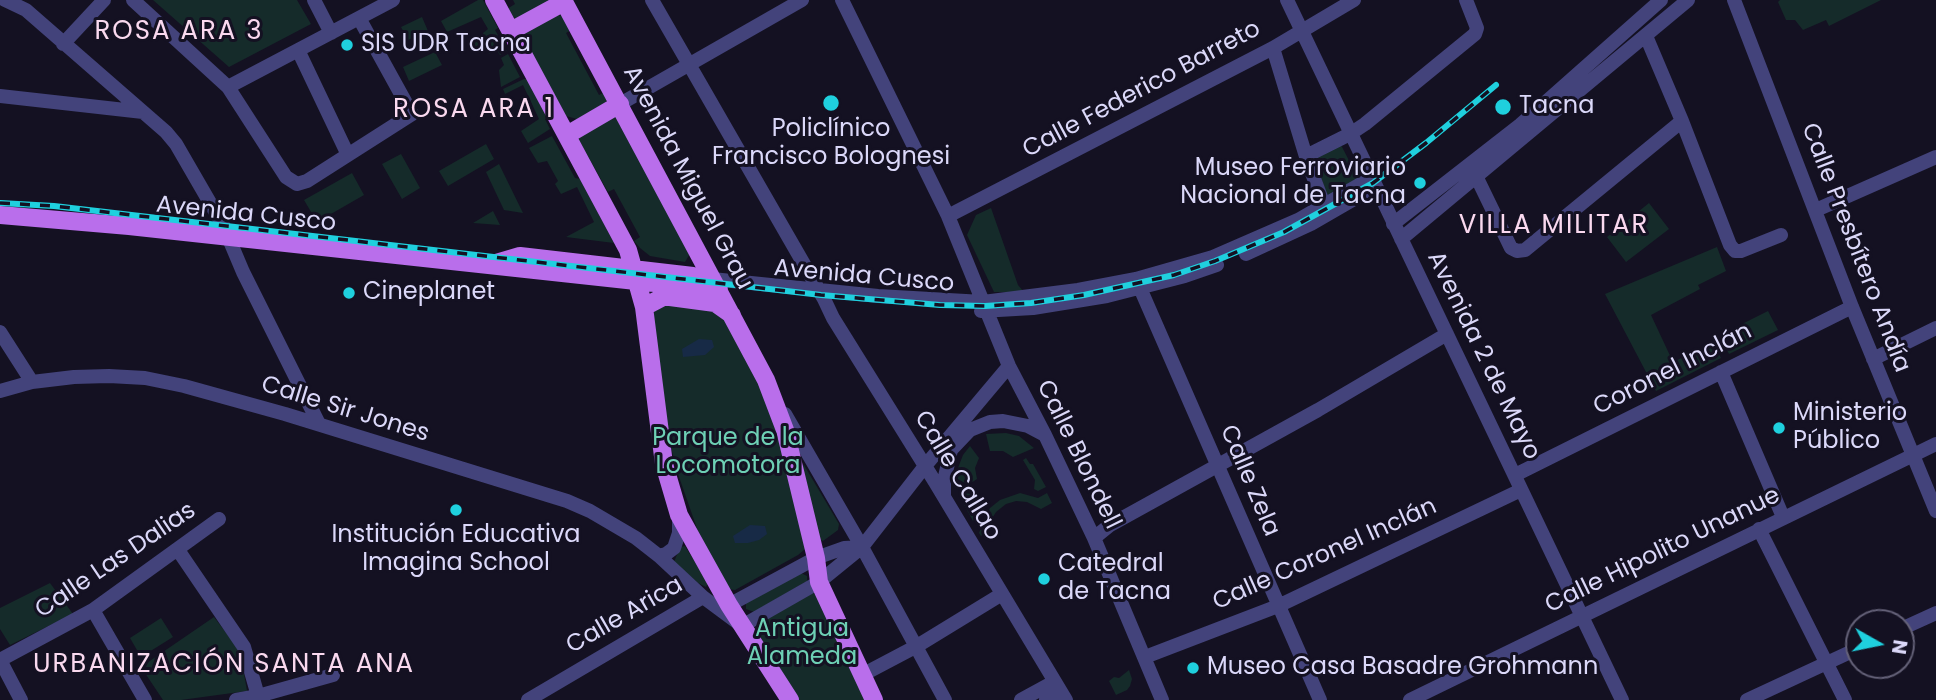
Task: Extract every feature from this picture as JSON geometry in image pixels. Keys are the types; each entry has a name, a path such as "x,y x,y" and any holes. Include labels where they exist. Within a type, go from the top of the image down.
{"main road":[{"path":"494,0 628,250 644,307 664,464 679,515 729,605 790,700"},
{"path":"511,31 564,1"},
{"name":"Avenida Miguel Grau","path":"564,1 766,380 785,430 816,558 819,582 874,700"},
{"path":"567,135 620,104"},
{"name":"Avenida Cusco","path":"0,215 486,266 716,284"},
{"path":"628,250 645,258 688,265 699,252"},
{"path":"644,307 663,297 670,297 715,303 732,315"}],"street":[{"path":"5,0 26,10 176,144 228,237 319,424"},
{"path":"63,44 104,0"},
{"path":"133,0 228,87 286,177 297,184 307,181 412,114 359,18"},
{"path":"314,0 331,33"},
{"path":"228,87 393,0"},
{"name":"Calle Callao","path":"652,0 840,330 1060,691"},
{"path":"620,104 777,6 802,0"},
{"name":"Calle Blondell","path":"842,0 948,216 1009,366 1094,538 1162,700"},
{"name":"Avenida 2 de Mayo","path":"1287,0 1622,700"},
{"name":"Calle Federico Barreto","path":"948,216 1273,48 1354,0"},
{"path":"1306,156 1350,134 1475,34 1477,29 1466,0"},
{"path":"1393,224 1520,125 1661,0"},
{"path":"1401,239 1688,0"},
{"name":"Calle Presbítero Andía","path":"1734,0 1852,307 1936,511"},
{"path":"1646,36 1730,245 1735,251 1741,251 1781,235"},
{"path":"1273,48 1326,211"},
{"path":"298,50 348,155"},
{"path":"0,96 143,112"},
{"path":"1477,178 1511,248 1517,251 1525,250 1682,121"},
{"path":"1816,210 1936,158"},
{"name":"Avenida Cusco","path":"716,284 985,307 1077,302 1213,257 1298,220 1326,211 1373,183"},
{"name":"Calle Zela","path":"1138,284 1320,700"},
{"name":"Coronel Inclán","path":"1515,475 1852,307"},
{"path":"1873,359 1936,328"},
{"path":"0,332 32,382"},
{"path":"1094,538 1110,525 1318,410 1447,334"},
{"path":"742,626 819,582 862,547 925,466 1009,366"},
{"path":"1721,372 1783,517"},
{"name":"Calle Sir Jones","path":"0,391 32,382 109,376 145,378 184,386 319,424 567,501 616,525 659,556 703,597"},
{"name":"Avenida Miguel Grau","path":"766,380 862,547 945,700"},
{"path":"944,499 944,481 951,450 970,430 990,422 1003,421 1028,426 1045,435"},
{"name":"Calle Hipolito Unanue","path":"1410,700 1936,444"},
{"name":"Calle Coronel Inclán","path":"1145,657 1278,606 1521,489"},
{"path":"659,556 674,548 679,533 679,515"},
{"name":"Calle Las Dalias","path":"0,660 93,610 219,519"},
{"path":"1759,529 1845,700"},
{"path":"703,597 729,605 816,558 844,548 862,547"},
{"path":"178,550 244,647 258,696"},
{"path":"862,676 1002,594"},
{"name":"Calle Arica","path":"528,700 703,597 742,626"},
{"path":"93,610 145,700"},
{"path":"1915,623 1936,613"},
{"path":"1747,700 1845,655"},
{"path":"0,660 22,700"},
{"path":"236,700 333,675"},
{"path":"1021,700 1060,691"},
{"path":"1046,700 1060,691"}],"green space":[{"path":"153,0 297,0 311,24 229,67"},
{"path":"478,0 483,0 498,28 495,30 507,51 500,55 497,51 489,54 484,44 473,47 473,43 484,37 483,33 488,29 481,17 447,32 441,21"},
{"path":"513,0 548,0 520,20 513,17 507,9 515,4"},
{"path":"1881,0 1829,26 1826,20 1803,30 1795,20 1786,20 1778,2"},
{"path":"556,15 564,16 571,30 566,33 599,95 605,92 607,99 577,119 566,116 525,41 525,32"},
{"path":"422,17 428,31 408,40 401,27"},
{"path":"435,52 442,65 409,81 403,67"},
{"path":"508,54 520,77 501,87 499,70 504,65 501,58"},
{"path":"529,79 549,117 545,119 550,129 528,143 521,131 539,119 523,85 505,94 503,89"},
{"path":"617,115 691,252 685,262 650,256 640,248 634,241 640,237 614,189 608,192 579,140 580,135"},
{"path":"552,136 575,178 580,179 614,243 566,237 594,222 577,187 561,194 555,184 558,181 547,161 538,163 529,148"},
{"path":"486,144 494,159 448,186 439,171"},
{"path":"1341,145 1358,178 1328,197 1314,159"},
{"path":"401,154 420,188 402,199 382,164"},
{"path":"499,164 523,213 504,210 486,172"},
{"path":"352,173 364,195 317,222 304,200"},
{"path":"1649,203 1669,229 1626,262 1607,237"},
{"path":"991,208 1018,285 1024,292 994,292 967,235 976,215"},
{"path":"493,211 500,225 473,223"},
{"path":"1717,247 1726,271 1698,285 1700,289 1651,315 1673,362 1713,343 1721,358 1656,391 1605,294"},
{"name":"Parque de la Locomotora","path":"657,304 720,310 771,407 806,543 805,549 735,590 728,589 701,540 677,471 667,431 653,315"},
{"path":"1768,311 1778,330 1729,354 1725,346 1737,339 1732,329"},
{"path":"1006,433 1019,436 1034,448 1013,457 1003,451 990,451 986,434"},
{"path":"970,446 979,458 975,468 977,479 968,485 958,479 956,473"},
{"path":"1026,458 1033,464 1046,487 1038,491 1034,489 1035,480 1023,460"},
{"path":"804,465 839,524 838,530 823,541 817,539 801,466"},
{"path":"1020,493 1038,498 1047,493 1052,503 1041,509 1027,502 1006,504 991,520 987,535 985,533 981,536 979,533 990,508 1000,500"},
{"path":"961,494 971,494 980,514 973,521 963,503"},
{"path":"685,546 708,583 706,587 674,562 680,547"},
{"path":"801,573 807,576 807,581 754,612 746,609 746,603"},
{"path":"50,583 73,614 10,645 0,629 0,608"},
{"name":"Antigua Alameda","path":"810,591 816,595 867,700 796,700 755,632 756,625"},
{"path":"214,617 240,651 247,691 163,700 141,667"},
{"path":"161,618 173,637 141,657 130,638"},
{"path":"1129,670 1132,679 1130,686 1116,695 1109,681 1114,677 1119,678"}],"water":[{"path":"699,339 712,340 714,347 705,355 683,357 682,349"},
{"path":"750,525 765,526 767,534 759,540 735,543 733,536"}],"railway":[{"path":"0,203 54,206 821,295 940,305 1031,303 1084,295 1174,275 1284,232 1373,183 1496,85"}],"place":[{"name":"SIS UDR Tacna","path":"347,45"},
{"name":"Policlínico Francisco Bolognesi","path":"831,103"},
{"name":"Tacna","path":"1503,107"},
{"name":"Museo Ferroviario Nacional de Tacna","path":"1420,183"},
{"name":"Cineplanet","path":"349,293"},
{"name":"Ministerio Público","path":"1779,428"},
{"name":"Institución Educativa Imagina School","path":"456,510"},
{"name":"Catedral de Tacna","path":"1044,579"},
{"name":"Museo Casa Basadre Grohmann","path":"1193,668"}],"district":[{"name":"ROSA ARA 3","path":"179,32"},
{"name":"ROSA ARA 1","path":"474,110"},
{"name":"VILLA MILITAR","path":"1554,226"},
{"name":"URBANIZACIÓN SANTA ANA","path":"224,665"}]}
